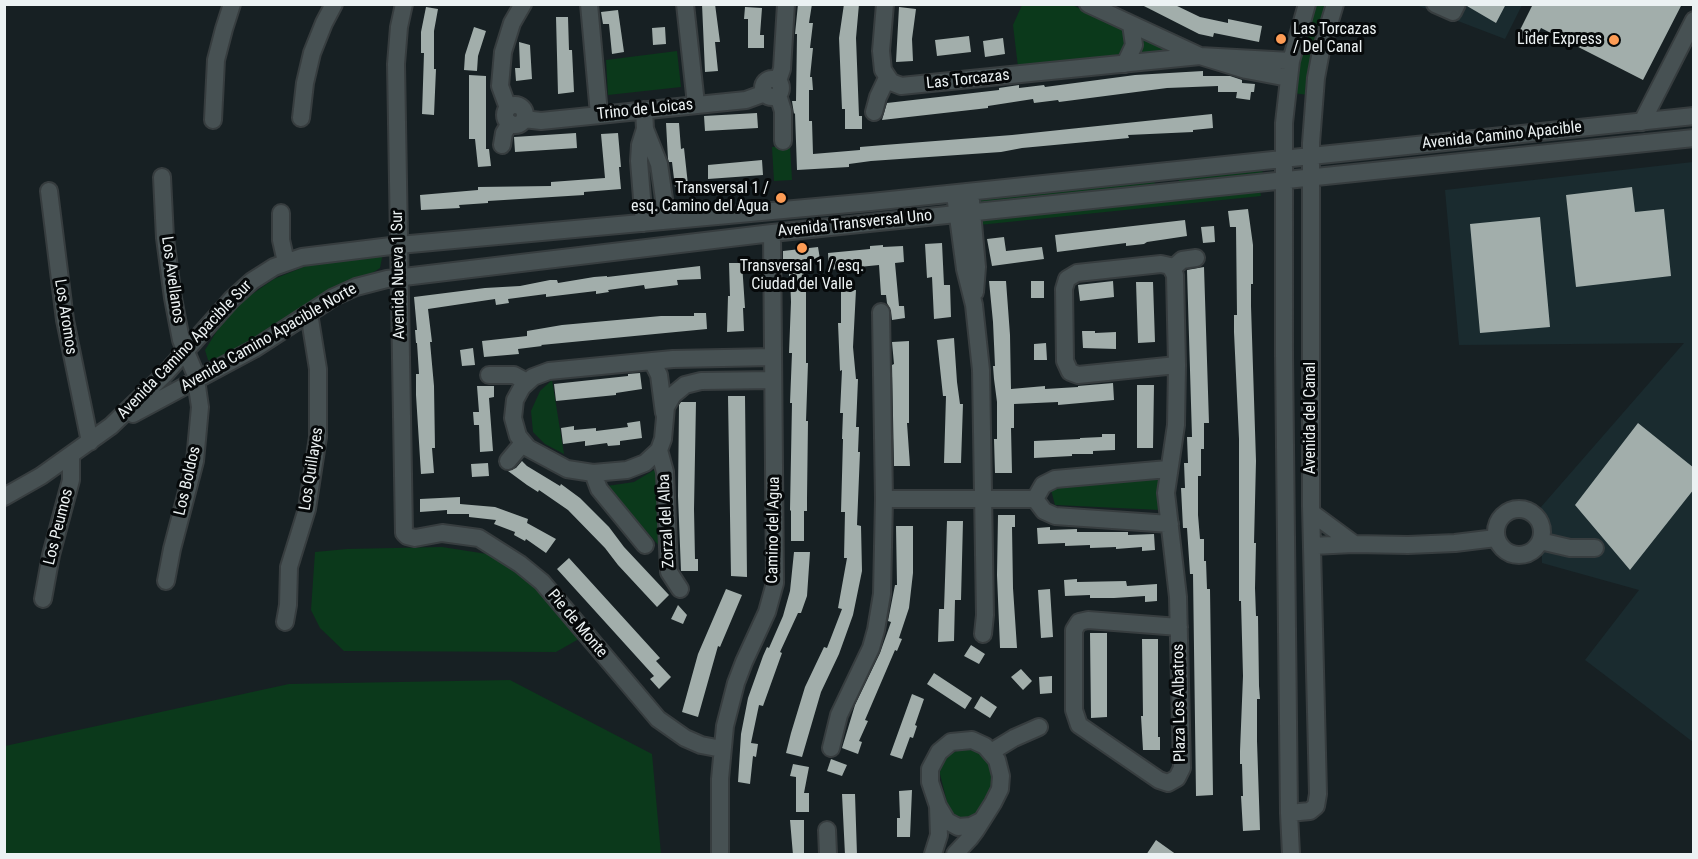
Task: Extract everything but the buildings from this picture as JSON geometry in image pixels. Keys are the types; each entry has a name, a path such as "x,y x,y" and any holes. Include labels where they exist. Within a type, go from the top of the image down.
{"street":[{"path":"213,120 216,60 232,4"},
{"path":"301,117 310,60 334,4"},
{"path":"502,145 504,133 514,116 502,95 500,86 503,52 512,23 523,4"},
{"path":"589,4 599,114"},
{"path":"685,4 696,105"},
{"path":"783,141 783,111 774,90 783,65 786,4"},
{"path":"874,112 887,78 883,70 881,51 885,4"},
{"name":"Las Torcazas","path":"1088,4 1200,56 1246,70 1288,78"},
{"name":"Avenida del Canal","path":"1291,855 1284,159 1288,78 1306,4"},
{"name":"Avenida del Canal","path":"1289,813 1311,811 1316,806 1318,794 1312,546 1311,156 1313,101 1321,51 1335,4"},
{"path":"1435,4 1453,12 1457,4"},
{"name":"Avenida Nueva 1 Sur","path":"402,5 396,64 403,529 407,536 415,538"},
{"path":"1642,122 1694,20"},
{"path":"1125,64 1134,45 1131,24"},
{"name":"Las Torcazas","path":"887,78 895,84 907,87 1200,56 1291,61"},
{"name":"Trino de Loicas","path":"514,116 541,121 746,99 774,90"},
{"path":"1286,99 1299,105 1313,101"},
{"path":"644,110 645,129 659,164 667,220"},
{"name":"Avenida Camino Apacible","path":"1311,156 1694,116"},
{"path":"644,223 639,161 640,145 645,129"},
{"name":"Avenida Camino Apacible","path":"1312,177 1694,138"},
{"name":"Avenida Transversal Uno","path":"399,244 574,230 962,193 1311,156"},
{"path":"1166,171 1167,192"},
{"name":"Los Avellanos","path":"162,177 165,238 178,331 196,380"},
{"name":"Avenida Transversal Uno","path":"399,278 772,233 1312,177"},
{"name":"Los Aromos","path":"49,191 64,320 90,441"},
{"path":"962,193 964,213 977,267 974,305 981,370 986,615 983,634"},
{"path":"281,213 281,240 286,262"},
{"path":"702,217 706,231 704,243"},
{"path":"574,230 570,244 576,256"},
{"name":"Camino del Agua","path":"720,855 720,779 725,726 736,683 767,612 775,584 772,233"},
{"path":"461,240 454,254 455,260 463,269"},
{"name":"Avenida Camino Apacible Sur","path":"111,426 186,353 242,290 263,273 286,262 312,255 399,244"},
{"path":"1177,365 1078,375 1070,372 1065,361 1064,289 1070,276 1077,273 1161,264 1173,269 1182,260 1196,258"},
{"name":"Plaza Los Albatros","path":"1173,269 1177,365 1176,425 1166,493 1176,567 1179,627 1182,765 1177,778 1168,783 1159,780 1068,720 1074,710 1074,630 1079,622 1088,620 1179,627"},
{"name":"Avenida Camino Apacible Norte","path":"111,426 254,349 334,297 370,282 399,278"},
{"path":"831,748 839,715 864,664 876,630 884,577 881,312"},
{"name":"Los Quillayes","path":"285,622 290,567 307,509 318,437 318,369 309,314"},
{"path":"652,361 659,375 664,432 659,450 653,457 637,467 593,473 567,468 534,452 523,443 514,427 513,409 518,393 526,382 549,371 652,361 673,359 773,357"},
{"path":"673,359 671,373 675,380 685,386"},
{"path":"489,375 514,375 526,382"},
{"name":"Los Boldos","path":"166,581 198,443 200,407 196,380"},
{"path":"664,414 673,395 685,386 701,381 773,380"},
{"path":"4,497 41,476 111,426"},
{"path":"508,461 523,443"},
{"name":"Zorzal del Alba","path":"659,450 665,472 669,572 680,590"},
{"name":"Los Peumos","path":"43,599 51,555 71,480 71,455"},
{"path":"1035,499 1043,485 1055,479 1168,469"},
{"path":"593,473 599,489 645,545"},
{"path":"884,499 1035,499"},
{"path":"1035,499 1044,511 1055,516 1170,524"},
{"path":"1287,507 1299,513 1312,510 1354,544"},
{"path":"1521,508 1532,513 1542,528 1540,541 1532,551 1520,555 1514,555 1503,549 1496,538 1496,526 1503,515 1514,509 1521,508"},
{"name":"Pie de Monte","path":"415,538 442,533 479,538 520,564 542,582 666,726 697,743 722,749"},
{"path":"1312,546 1443,544 1496,538"},
{"path":"1540,541 1570,548 1595,548"},
{"path":"991,752 1039,727"},
{"path":"955,855 970,838 993,803 1001,783 1000,768 991,752 978,742 965,740 951,742 939,752 932,763 929,776 938,806 947,821 958,827 970,826 981,821"},
{"path":"933,855 939,835 938,806"},
{"path":"827,830 828,855"}],"shaded area":[{"path":"1416,5 1522,5 1505,39"},
{"path":"1693,162 1693,742 1585,660 1639,590 1542,563 1541,507 1684,343 1459,345 1445,190"}],"green space":[{"path":"1022,5 1072,5 1117,25 1128,39 1122,54 1018,67 1013,25"},
{"path":"1314,5 1326,5 1312,50 1308,95 1293,93 1300,55"},
{"path":"1141,37 1167,48 1166,51 1138,54"},
{"path":"677,51 681,87 608,95 606,60"},
{"path":"790,146 792,180 774,181 772,147"},
{"path":"1262,168 1263,174 1179,182 1179,175"},
{"path":"1154,179 1155,185 978,203 977,197"},
{"path":"1260,189 1261,196 979,225 979,219"},
{"path":"383,253 380,268 363,279 309,303 252,343 217,363 208,360 205,350 225,318 248,297 274,279 306,266"},
{"path":"552,380 564,454 545,444 533,432 531,411 540,391"},
{"path":"659,467 661,548 607,486 634,482"},
{"path":"1159,475 1161,510 1055,505 1051,490 1059,484"},
{"path":"442,547 500,556 539,585 584,636 556,652 344,651 320,628 311,610 315,552"},
{"path":"510,680 652,754 661,854 5,854 5,746 289,684"},
{"path":"963,748 984,754 993,769 991,793 978,813 961,819 949,810 939,770 944,757"}],"place":[{"name":"Las Torcazas / Del Canal","path":"1281,39"},
{"name":"Lider Express","path":"1614,40"},
{"name":"Transversal 1 / esq. Camino del Agua","path":"781,198"},
{"name":"Transversal 1 / esq. Ciudad del Valle","path":"802,248"}]}
